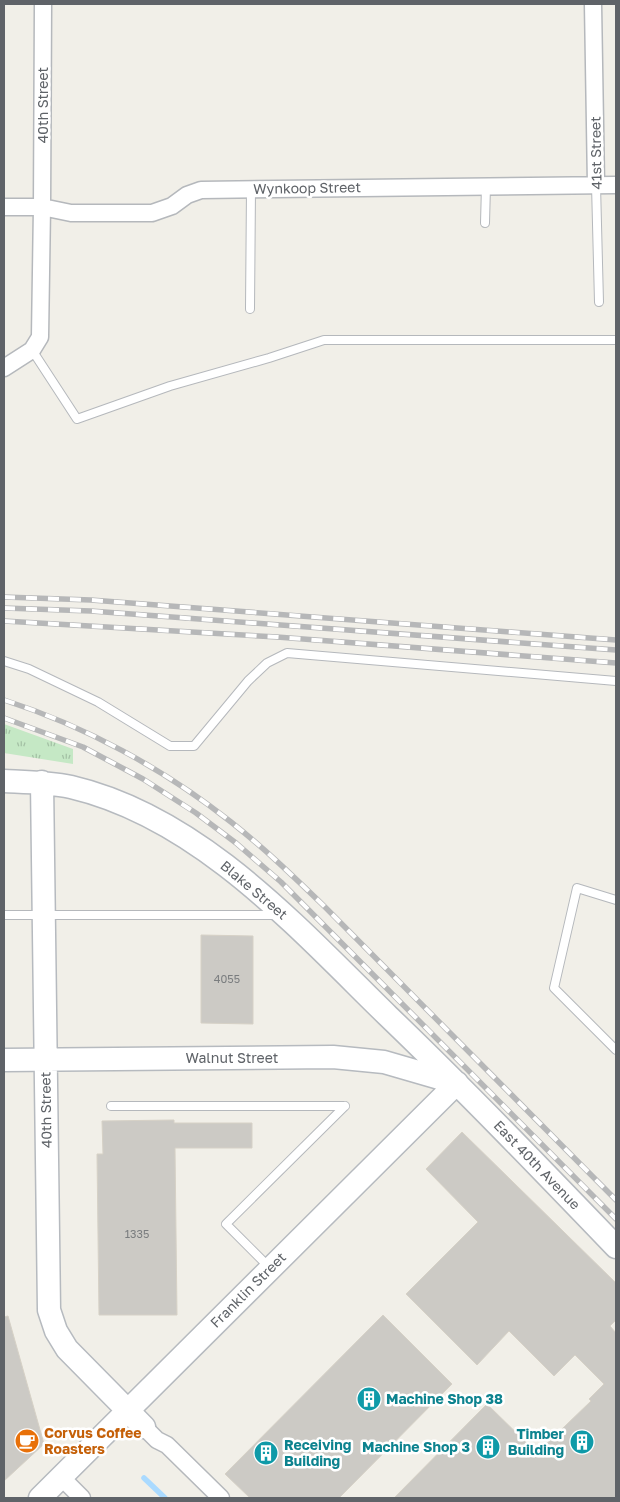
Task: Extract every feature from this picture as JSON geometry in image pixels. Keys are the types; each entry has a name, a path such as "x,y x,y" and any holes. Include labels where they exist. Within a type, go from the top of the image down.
{"street":[{"name":"40th Street","path":"32,350 37,344 40,333 43,4"},
{"name":"41st Street","path":"593,4 596,185"},
{"name":"Wynkoop Street","path":"4,207 42,207 72,213 152,213 172,206 187,195 201,190 616,185"},
{"path":"4,368 32,350"},
{"name":"Blake Street","path":"4,781 42,782 99,795 161,824 208,852 284,915 457,1083"},
{"name":"40th Street","path":"42,782 49,1310 56,1331 68,1349 144,1427"},
{"name":"Walnut Street","path":"4,1060 333,1058 384,1062 457,1083"},
{"name":"East 40th Avenue","path":"457,1083 616,1247"},
{"name":"Franklin Street","path":"40,1498 457,1083"},
{"path":"144,1427 158,1440 168,1445 221,1498"},
{"path":"61,1477 82,1498"}],"lane":[{"name":"41st Street","path":"596,185 599,302"},
{"path":"485,223 486,186"},
{"path":"250,309 251,189"},
{"path":"32,350 77,419 170,386 269,358 324,340 616,340"},
{"path":"4,661 28,669 98,702 170,746 194,746 248,682 267,663 287,653 616,681"},
{"path":"616,900 577,888 554,988 616,1050"},
{"path":"4,915 284,915"},
{"path":"111,1106 345,1106 226,1224 270,1268"}],"green space":[{"path":"4,724 73,749 73,764 4,753"}],"building":[{"path":"201,935 253,936 253,1024 201,1023"},
{"path":"174,1120 174,1123 252,1123 252,1148 175,1148 177,1315 99,1315 97,1154 103,1154 102,1121"},
{"path":"462,1132 616,1283 616,1320 610,1326 616,1333 616,1498 394,1498 487,1404 537,1453 591,1401 589,1399 604,1384 575,1355 554,1376 509,1331 477,1365 406,1294 478,1222 426,1169"},
{"name":"Machine Shop 38","path":"383,1315 452,1384 339,1498 250,1498 225,1474"},
{"path":"8,1316 44,1444 4,1481 4,1317"}],"waterway":[{"path":"144,1478 165,1498"}],"railway":[{"path":"4,597 91,600 616,640"},
{"path":"4,608 91,611 616,650"},
{"path":"4,621 277,637 616,663"},
{"path":"4,700 64,723 123,751 179,784 243,832 324,906 616,1200"},
{"path":"4,718 83,747 143,779 196,813 236,843 281,882 616,1219"}],"place":[{"name":"Machine Shop 38","path":"369,1399"},
{"name":"Corvus Coffee Roasters","path":"27,1441"},
{"name":"Timber Building","path":"582,1442"},
{"name":"Machine Shop 3","path":"488,1447"},
{"name":"Receiving Building","path":"266,1453"}]}
